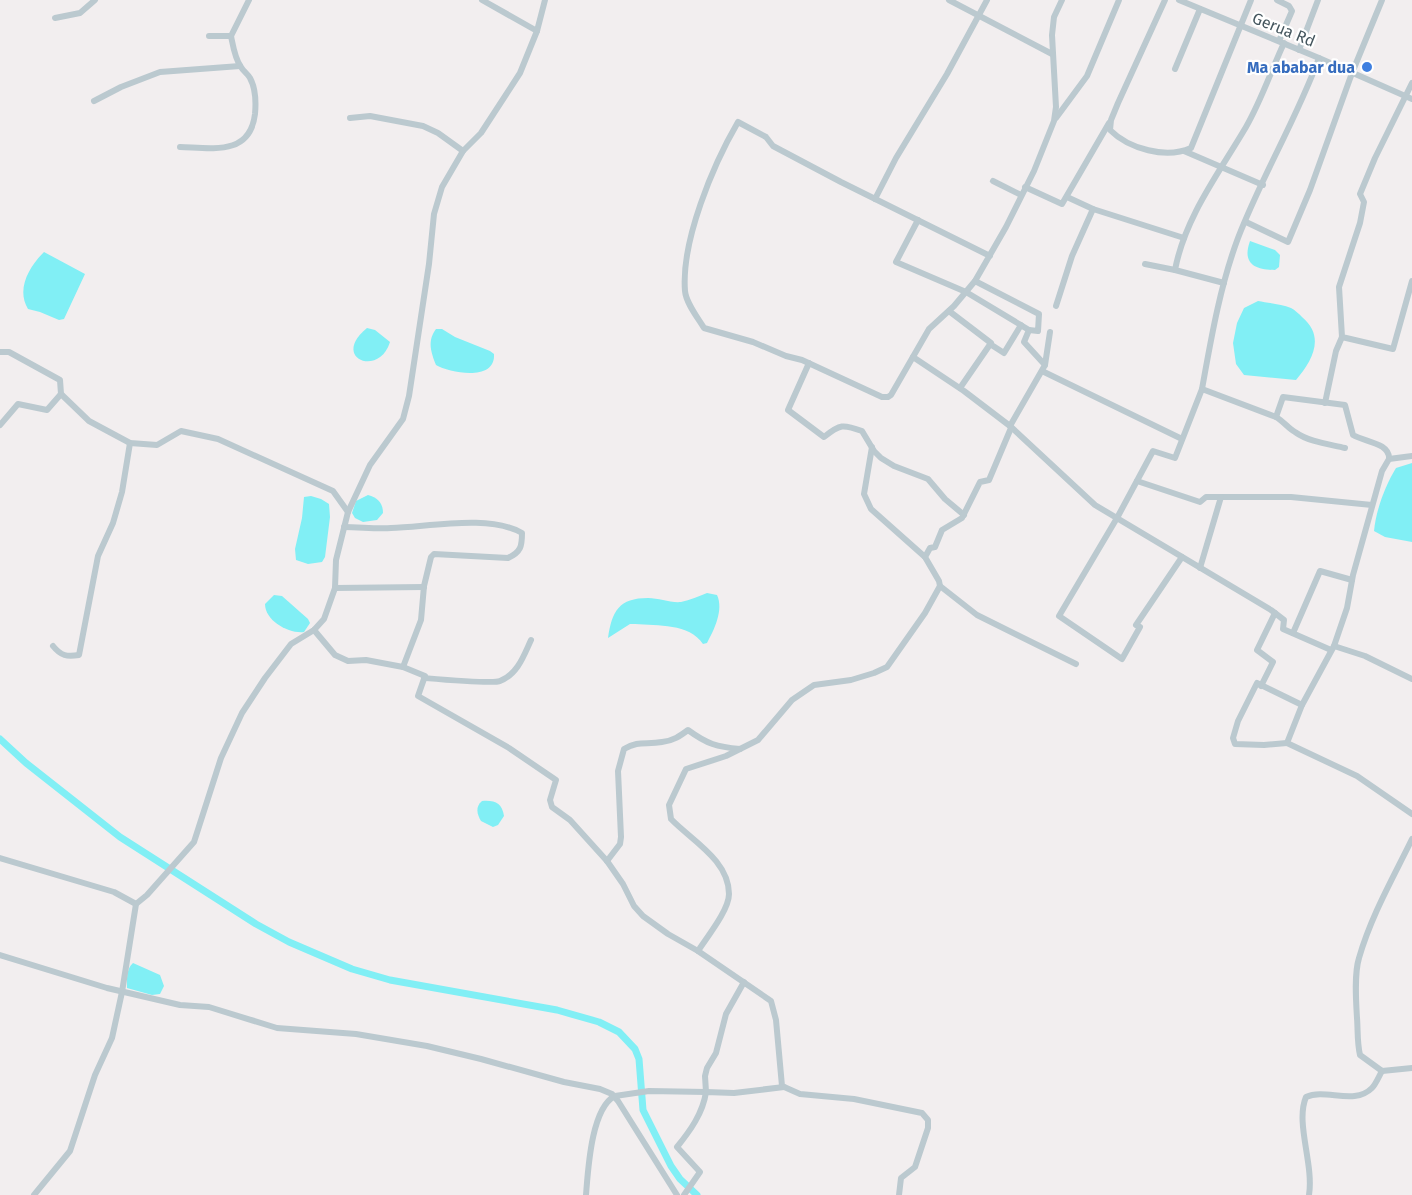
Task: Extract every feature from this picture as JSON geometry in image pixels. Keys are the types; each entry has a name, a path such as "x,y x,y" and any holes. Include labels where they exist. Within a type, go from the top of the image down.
{"street":[{"path":"55,18 80,13 95,0"},
{"path":"180,147 224,148 237,145 245,139 254,124 256,100 251,79 240,66 231,36 249,0"},
{"path":"482,0 537,32"},
{"path":"34,1195 70,1151 95,1075 112,1038 136,904 194,842 221,758 242,714 291,644 314,630 324,619 335,588 336,560 348,512 369,465 404,419 429,264 434,214 442,187 463,151 481,133 520,73 537,32 545,0"},
{"path":"949,0 1052,54"},
{"path":"875,199 896,158 980,16 987,0"},
{"path":"1054,121 1056,107 1052,54 1054,17 1062,0"},
{"path":"990,256 773,147 766,137 738,122 720,152 696,219 686,258 685,294 704,328 753,342 809,363 857,386 888,397 929,329 966,292 990,256 1025,188 1054,121 1087,76 1119,0"},
{"path":"1025,188 1062,204 1111,120 1165,0"},
{"path":"1111,120 1110,129 1116,136 1141,149 1174,153 1191,148 1251,0"},
{"path":"1175,270 1184,238 1221,166 1247,126 1282,42 1292,11 1289,6 1277,0"},
{"path":"1299,50 1318,0"},
{"path":"1246,222 1288,242 1382,0"},
{"name":"Gerua Rd","path":"1184,1 1409,98"},
{"path":"1174,69 1200,9"},
{"path":"209,36 231,36"},
{"path":"1182,557 1136,625 1140,627 1122,659 1059,616 1153,452 1175,458 1202,389 1224,283 1239,236 1304,98 1319,58"},
{"path":"94,101 121,87 160,72 240,66"},
{"path":"1325,403 1336,351 1342,337 1339,287 1360,223 1364,202 1360,194 1375,158 1409,98 1412,83"},
{"path":"351,118 370,116 423,126 438,133 463,151"},
{"path":"1184,151 1263,185"},
{"path":"993,181 1021,195"},
{"path":"1067,197 1094,209 1184,238"},
{"path":"1056,306 1072,256 1094,209"},
{"path":"918,220 896,262 966,292 1029,330 1038,331 1039,314 975,281"},
{"path":"1145,264 1224,283"},
{"path":"1342,337 1393,349 1412,281"},
{"path":"949,311 1004,353 1021,325"},
{"path":"1029,330 1024,342 1044,368 1182,439"},
{"path":"925,557 930,548 935,547 942,530 962,518 980,482 989,480 1010,427 1044,368 1050,332"},
{"path":"960,388 990,344"},
{"path":"0,352 9,352 60,380 61,394 89,421 130,443 157,446 181,431 219,439 333,491 348,512"},
{"path":"913,357 960,388 1010,427 1095,505 1275,613 1284,620 1283,628 1333,648 1365,656 1412,679"},
{"path":"809,363 788,410 824,437 837,427 847,426 862,431 881,458 894,466 928,479 945,499 964,515"},
{"path":"1202,389 1276,417 1307,439 1345,448"},
{"path":"0,425 18,404 47,410 61,394"},
{"path":"1276,417 1283,397 1345,405 1353,435 1386,448 1389,453 1389,459 1382,471 1372,505 1347,608 1333,648 1302,705 1287,743"},
{"path":"53,646 59,654 79,655 98,556 113,523 122,492 130,443"},
{"path":"698,951 722,913 729,895 726,878 720,866 671,819 669,805 686,769 726,756 758,740 792,700 806,689 814,685 851,680 887,667 925,613 940,586 939,580 925,557 871,509 864,494 872,445"},
{"path":"1389,459 1412,456"},
{"path":"1137,481 1200,502 1206,497 1291,497 1372,505"},
{"path":"1200,568 1221,497"},
{"path":"344,527 391,528 474,524 499,525 522,533 522,546 517,554 508,558 434,554 431,557 424,587 421,620 403,667"},
{"path":"1293,633 1320,571 1352,580"},
{"path":"940,586 977,615 1076,664"},
{"path":"335,588 424,587"},
{"path":"1261,686 1273,662 1257,650 1275,613"},
{"path":"314,630 334,655 348,661 366,660 403,667 424,678 499,682 513,673 531,640"},
{"path":"424,678 418,696 509,748 556,780 550,800 552,807 570,820 607,861 623,884 634,906 643,916 771,1001 776,1020 782,1086 784,1087"},
{"path":"1302,705 1257,683 1238,721 1233,741 1235,744 1287,743 1357,776 1412,814"},
{"path":"607,861 620,844 618,771 624,749 635,743 662,742 677,738 688,730 720,748 740,749"},
{"path":"1412,839 1378,904 1358,960 1356,1001 1357,1041 1360,1055 1382,1071 1412,1068"},
{"path":"0,858 114,892 136,904"},
{"path":"0,955 122,992 180,1005 209,1007 287,1030 336,1032 427,1046 564,1082 590,1086 615,1096 677,1195"},
{"path":"684,1195 700,1172 677,1147 690,1131 705,1102 705,1076 716,1053 726,1014 744,982"},
{"path":"1309,1195 1312,1181 1304,1131 1303,1104 1306,1097 1314,1094 1357,1096 1373,1087 1382,1071"},
{"path":"586,1195 594,1130 603,1108 615,1096 649,1091 734,1093 784,1087 800,1094 854,1099 922,1113 928,1120 928,1128 915,1167 901,1178 899,1195"}],"water":[{"path":"1250,241 1275,250 1280,255 1279,267 1275,270 1268,270 1252,264 1248,255"},
{"path":"44,252 85,274 64,319 59,320 28,309 25,301 24,286 29,271"},
{"path":"1258,301 1292,309 1309,325 1313,333 1314,349 1307,365 1296,380 1244,375 1236,364 1233,343 1237,323 1244,308"},
{"path":"367,328 375,330 390,342 384,353 377,359 368,361 360,360 353,348 357,339"},
{"path":"436,329 442,329 455,337 490,351 494,354 493,363 488,369 471,373 451,371 436,365 431,351 431,342"},
{"path":"1412,463 1412,542 1385,537 1374,531 1379,507 1392,475 1396,468"},
{"path":"368,495 379,501 383,513 377,520 363,522 355,518 352,513 356,501"},
{"path":"311,496 329,504 330,517 325,557 322,562 308,564 296,560 295,549 304,497"},
{"path":"707,593 717,595 719,613 707,643 703,644 690,632 681,629 635,624 630,624 608,638 615,613 630,600 648,598 681,602"},
{"path":"274,595 282,596 308,619 310,623 304,632 285,629 273,621 265,604"},
{"path":"482,801 494,802 502,808 504,816 498,825 493,827 481,821 477,811"},
{"path":"133,963 160,975 164,986 160,994 152,995 127,988 128,971"}],"waterway":[{"path":"0,739 26,763 120,837 256,924 289,942 352,969 390,980 557,1010 599,1022 619,1032 635,1049 639,1059 643,1110 671,1166 680,1179 697,1195"}],"place":[{"name":"Ma ababar dua","path":"1367,67"}]}
